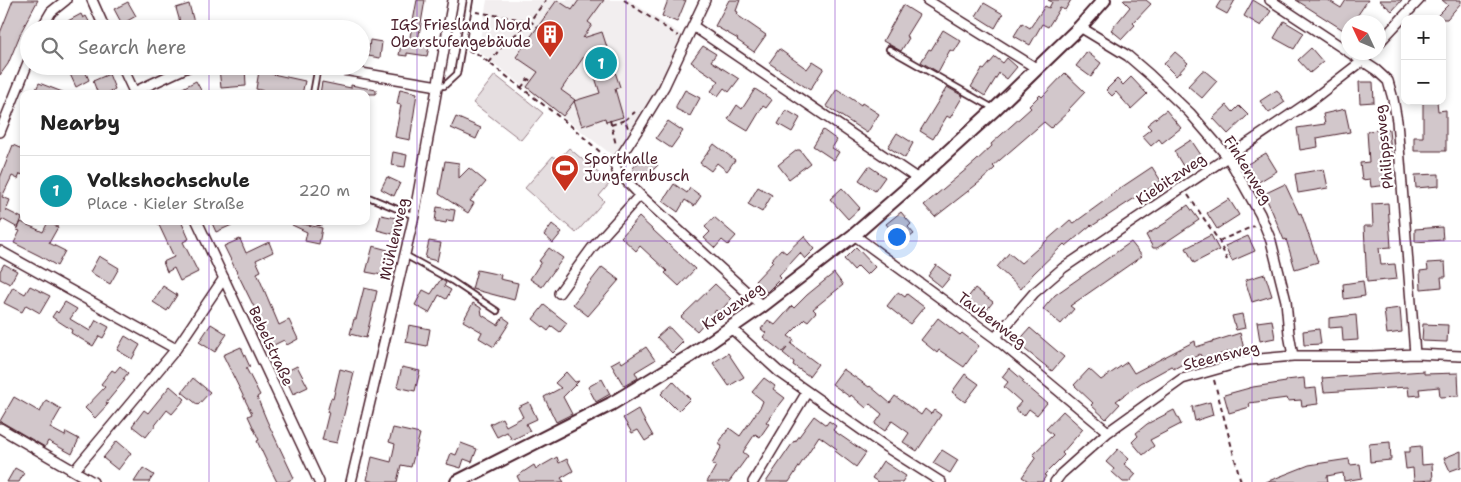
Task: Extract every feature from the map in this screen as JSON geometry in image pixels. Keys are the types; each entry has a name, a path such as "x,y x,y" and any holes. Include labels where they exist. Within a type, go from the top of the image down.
{"street":[{"path":"46,20 51,12 66,0"},
{"path":"92,0 101,20"},
{"name":"Mühlenweg","path":"351,482 414,216 453,0"},
{"path":"705,0 664,87 617,163 617,172 762,306"},
{"path":"927,0 1036,68"},
{"name":"Kreuzweg","path":"457,482 611,404 690,356 762,306 854,235 918,179 995,109 1080,27 1104,0"},
{"name":"Philippsweg","path":"1270,0 1361,62 1376,70 1388,81 1394,99 1397,121 1415,354"},
{"path":"1386,35 1419,0"},
{"path":"693,26 918,179"},
{"name":"Finkenweg","path":"1080,27 1128,56 1150,75 1190,112 1228,157 1263,221 1278,266 1286,301 1288,334 1293,356"},
{"name":"Kiebitzweg","path":"995,338 1034,293 1063,268 1312,100 1361,62"},
{"path":"0,129 23,75"},
{"path":"126,75 133,90"},
{"path":"140,90 171,75"},
{"path":"370,75 438,86"},
{"path":"559,293 592,248 640,195"},
{"name":"Bebelstraße","path":"199,225 319,482"},
{"name":"Taubenweg","path":"854,235 995,338 1108,432"},
{"path":"0,251 176,349"},
{"path":"74,471 176,349 224,278"},
{"path":"731,328 778,371 886,447 941,482"},
{"name":"Steensweg","path":"1055,482 1061,474 1108,432 1182,378 1249,360 1293,356 1415,354 1461,356"},
{"path":"753,482 807,392"},
{"path":"0,428 93,482"}],"lane":[{"path":"438,86 444,86 457,74 470,0"},
{"path":"889,49 995,109"},
{"path":"314,90 317,75"},
{"path":"370,198 414,216"},
{"path":"405,255 452,281 497,311"}],"path":[{"path":"489,63 500,49 530,21 546,0"},
{"path":"624,0 686,41"},
{"path":"468,11 530,21 538,27"},
{"path":"462,50 475,52 617,163"},
{"path":"521,88 528,79 531,81"},
{"path":"611,125 625,120 635,112"},
{"path":"610,120 617,163"},
{"path":"625,120 632,140"},
{"path":"1182,187 1219,241 1228,260"},
{"path":"1219,241 1263,221"},
{"path":"1211,370 1241,482"}],"shaded area":[{"path":"487,0 629,0 685,37 663,81 616,158 478,51"},
{"path":"495,75 543,113 521,140 473,103"},
{"name":"Sporthalle Jungfernbusch","path":"569,148 610,183 599,196 604,201 576,233 525,188 553,156 558,160"}],"building":[{"path":"13,0 38,0 27,20 20,20 20,35 8,64 0,75 0,33"},
{"path":"417,0 425,0 418,41 430,43 427,56 407,53 407,56 399,55 402,40 409,42"},
{"name":"IGS Friesland Nord Oberstufengebäude","path":"557,0 572,10 579,0 604,0 588,22 592,25 583,38 602,32 620,87 615,89 623,117 606,122 605,118 582,126 574,101 563,116 527,87 538,72 516,57","holes":["587,52 600,93 574,101 561,90"]},
{"path":"668,0 686,0 677,22 662,16"},
{"path":"729,0 740,0 736,11 738,12 737,15 766,35 754,52 738,39 715,26"},
{"path":"1048,0 1071,0 1065,10 1060,8 1048,27 1042,24 1030,45 1014,36 1022,23 1030,28 1045,6 1049,8 1052,2"},
{"path":"1123,0 1146,0 1151,4 1133,23 1135,25 1122,39 1111,30 1130,7"},
{"path":"1221,0 1235,0 1227,14 1216,8"},
{"path":"1253,0 1271,11 1261,26 1244,16"},
{"path":"1296,0 1328,0 1341,8 1346,0 1368,0 1358,15 1341,15 1341,29"},
{"path":"1379,0 1402,0 1392,11"},
{"path":"1442,0 1461,0 1461,3 1447,19 1446,15 1438,15 1448,5"},
{"path":"128,2 136,16 129,20 120,20 114,9"},
{"path":"984,3 1003,14 995,28 976,16"},
{"path":"189,4 193,20 179,20 176,8"},
{"path":"903,5 919,15 906,36 909,38 901,51 883,41"},
{"path":"81,14 83,18 86,16 88,20 70,20"},
{"path":"1284,21 1304,33 1294,49 1274,38"},
{"path":"943,30 961,41 954,52 950,50 938,72 921,62"},
{"path":"370,40 382,42 380,58 370,56"},
{"path":"703,46 716,54 711,61 739,79 729,92 724,88 718,96 711,91 719,81 691,62"},
{"path":"1311,48 1323,62 1310,73 1298,60"},
{"path":"779,49 807,69 813,61 824,68 810,90 769,63"},
{"path":"1087,52 1101,63 1091,77 1076,66"},
{"path":"1175,52 1188,63 1176,76 1164,64"},
{"path":"995,57 1003,63 1007,58 1017,67 1007,79 999,73 985,96 971,87 982,69 984,70"},
{"path":"1202,71 1205,71 1217,81 1202,98 1188,86"},
{"path":"1065,73 1085,92 1070,110 1051,128 1044,122 993,166 995,168 981,181 935,217 924,205 975,162 992,146 991,144 1031,108 1029,106 1040,95 1042,97"},
{"path":"70,75 87,75 89,80 76,87"},
{"path":"109,75 115,89 96,90 93,81"},
{"path":"220,75 245,75 246,86 221,88"},
{"path":"258,75 277,75 305,81 303,90 256,89"},
{"path":"1131,77 1147,94 1131,109 1116,92 1112,96 1106,90 1117,79 1123,85"},
{"path":"196,81 201,90 179,90"},
{"path":"322,82 351,88 351,85 376,90 376,94 370,94 370,90 321,90"},
{"path":"1359,82 1373,82 1374,102 1360,103"},
{"path":"39,83 57,90 36,90"},
{"path":"947,87 963,96 950,118 947,116 933,139 920,131"},
{"path":"400,89 417,93 410,140 395,137 401,105 397,104"},
{"path":"755,89 772,100 766,108 763,106 748,131 728,119 737,105 742,109"},
{"path":"837,89 879,114 867,133 826,106"},
{"path":"685,90 700,98 690,116 676,109"},
{"path":"1277,90 1285,102 1269,113 1260,101"},
{"path":"1227,105 1233,112 1239,106 1248,115 1228,134 1213,118"},
{"path":"1423,105 1437,105 1438,111 1446,110 1446,151 1414,151 1414,137 1423,137"},
{"path":"1345,109 1350,132 1317,138 1318,147 1300,150 1297,128 1325,124 1323,114"},
{"path":"786,110 800,118 792,132 778,124"},
{"path":"1166,110 1181,128 1162,143 1159,139 1151,146 1142,136 1151,129 1147,125"},
{"path":"456,117 481,128 476,139 451,128"},
{"path":"668,121 683,131 671,148 656,138"},
{"path":"1389,129 1391,152 1386,153 1389,185 1371,187 1370,179 1362,180 1360,163 1369,162 1367,131"},
{"path":"823,130 837,140 832,148 839,152 834,160 813,146"},
{"path":"897,133 913,143 905,158 888,147"},
{"path":"1191,140 1201,155 1183,166 1174,151"},
{"path":"714,144 735,160 727,171 717,163 711,171 700,163"},
{"path":"13,145 20,148 20,174 18,179 12,176 2,197 10,200 6,210 20,217 18,228 2,219 0,224 0,178"},
{"path":"797,150 800,150 810,163 789,179 778,165"},
{"path":"393,152 407,155 405,167 391,165"},
{"path":"1266,153 1277,171 1257,183 1246,165"},
{"path":"646,154 658,165 643,180 632,169"},
{"path":"445,161 459,163 459,178 469,168 486,182 470,201 474,203 468,213 439,194"},
{"path":"869,166 885,177 875,191 859,180"},
{"path":"1152,167 1161,181 1091,225 1066,246 1064,244 1033,274 1021,289 997,267 1009,253 1021,263 1070,220 1074,223 1110,195"},
{"path":"1324,169 1328,188 1298,193 1295,174"},
{"path":"1439,174 1439,186 1416,188 1415,175"},
{"path":"387,177 400,183 394,196 381,189"},
{"path":"674,184 687,193 690,188 701,196 694,206 685,200 678,212 663,201"},
{"path":"1285,184 1299,214 1301,213 1318,262 1295,269 1286,239 1284,240 1264,194"},
{"path":"758,187 772,195 762,212 748,204"},
{"path":"842,188 860,208 848,219 830,199"},
{"path":"1229,199 1239,215 1217,229 1207,213"},
{"path":"1388,203 1391,247 1379,248 1381,265 1395,264 1397,279 1367,282 1364,226 1373,226 1372,204"},
{"path":"1188,205 1199,220 1157,248 1153,248 1146,235 1167,222"},
{"path":"437,207 455,210 453,221 447,220 446,223 435,221"},
{"path":"901,212 911,224 908,227 914,234 906,240 900,233 896,236 886,224"},
{"path":"381,215 396,218 393,234 377,230"},
{"path":"639,217 695,269 679,286 665,273 667,271 640,246 636,251 621,237"},
{"path":"714,217 736,236 728,245 722,240 715,248 704,238 710,232 705,227"},
{"path":"20,224 28,225 43,232 46,225 58,227 49,243 65,251 57,266 14,243 20,231 17,230"},
{"path":"552,224 562,232 553,243 544,235"},
{"path":"159,225 183,225 189,239 183,242 198,272 180,281 174,268 167,272 163,262 174,257"},
{"path":"213,225 232,225 216,232"},
{"path":"292,225 308,225 322,228 319,244 305,241 307,232"},
{"path":"1442,227 1443,240 1415,242 1415,229"},
{"path":"1211,235 1219,250 1194,263 1186,248"},
{"path":"804,236 815,249 805,259 800,253 779,276 781,278 767,292 755,281 773,262 771,260 781,249 786,253"},
{"path":"1248,236 1255,251 1232,261 1225,246"},
{"path":"240,239 246,253 269,242 273,252 256,260 261,271 257,273 279,325 289,320 298,339 287,345 284,340 270,347 256,311 224,246"},
{"path":"429,241 441,243 437,261 425,258"},
{"path":"1131,242 1142,256 1070,306 1074,309 1061,324 1043,309 1055,295"},
{"path":"373,246 388,250 382,275 366,272"},
{"path":"856,247 875,267 867,275 858,266 854,270 844,259"},
{"path":"549,248 563,258 542,287 530,279 541,262 539,261"},
{"path":"99,256 119,268 110,284 90,272"},
{"path":"1445,262 1446,277 1441,277 1442,287 1421,289 1420,271 1428,270 1427,263"},
{"path":"4,264 17,271 10,284 0,279 0,271"},
{"path":"936,265 951,276 942,287 928,276"},
{"path":"602,267 619,280 588,316 573,304"},
{"path":"477,270 501,275 500,279 518,283 514,300 472,289"},
{"path":"834,273 843,285 813,309 816,312 808,321 805,319 788,336 794,340 791,344 818,364 809,376 793,365 794,362 783,353 787,348 782,352 763,337 766,333 761,329 768,320 775,325 792,306 794,308"},
{"path":"1265,274 1272,296 1252,302 1245,280"},
{"path":"441,279 446,283 444,286 451,290 446,299 439,295 429,313 415,305 423,290 431,294"},
{"path":"1363,281 1365,296 1344,299 1343,284"},
{"path":"715,284 731,299 719,313 716,310 697,331 681,317"},
{"path":"30,286 50,296 40,313 26,305 22,312 4,303 13,287 25,294"},
{"path":"163,286 177,295 167,311 153,302"},
{"path":"364,288 377,291 366,338 350,334"},
{"path":"975,288 993,302 982,316 964,303"},
{"path":"898,292 905,297 907,294 924,307 910,324 887,306"},
{"path":"65,302 77,309 70,319 90,331 96,320 109,327 103,338 99,336 93,346 71,333 72,330 52,317 56,311 58,313"},
{"path":"473,303 481,308 482,315 498,325 503,317 510,322 494,347 479,338 482,332 463,321"},
{"path":"544,305 567,323 560,332 552,326 548,331 533,319"},
{"path":"1400,308 1402,332 1387,334 1384,310"},
{"path":"1242,314 1245,328 1236,330 1232,316"},
{"path":"1356,315 1358,340 1343,341 1342,327 1329,328 1329,318"},
{"path":"938,318 960,335 962,333 979,346 964,367 939,350 937,353 921,340"},
{"path":"1272,320 1275,338 1260,341 1257,322"},
{"path":"211,324 227,334 215,352 199,342"},
{"path":"1423,324 1448,325 1447,342 1422,341"},
{"path":"409,325 430,329 427,346 406,342"},
{"path":"667,328 670,328 683,342 672,353 657,337"},
{"path":"1030,328 1064,357 1052,371 1017,343"},
{"path":"1319,329 1321,344 1304,345 1303,331"},
{"path":"1240,333 1244,349 1203,360 1200,354 1174,369 1172,366 1141,383 1116,401 1120,404 1106,419 1074,385 1089,369 1101,380 1127,362 1134,373 1195,341 1196,347"},
{"path":"125,336 140,345 132,359 117,350"},
{"path":"241,347 250,367 246,368 260,395 257,397 294,478 286,482 277,482 265,458 248,416 252,414 223,355"},
{"path":"646,347 655,360 635,372 638,378 624,386 611,364 620,359 622,363"},
{"path":"728,353 744,377 729,386 713,363"},
{"path":"120,366 128,373 123,379 125,380 106,403 108,404 95,418 85,408 105,387 101,384 112,370 115,372"},
{"path":"297,366 308,387 293,394 283,373"},
{"path":"402,367 420,371 415,391 397,387"},
{"path":"1009,368 1047,403 1037,415 1029,409 1024,416 1015,409 1021,402 1004,387 1008,382 1002,377"},
{"path":"340,369 354,373 337,443 322,440 329,412 327,412 331,398 333,399"},
{"path":"843,369 870,386 890,403 895,396 921,415 925,409 931,414 934,410 941,415 917,451 903,442 909,433 892,421 885,431 875,424 882,414 870,404 866,408 851,395 850,397 832,384"},
{"path":"1424,371 1424,374 1458,373 1459,396 1440,397 1439,387 1419,389 1420,395 1409,396 1408,387 1324,392 1322,378"},
{"path":"566,372 575,382 579,381 563,397 572,414 556,422 544,397 561,388 555,383"},
{"path":"965,374 979,384 965,402 952,392"},
{"path":"193,378 210,392 198,405 182,392"},
{"path":"764,378 775,386 773,389 785,398 766,422 769,424 760,437 755,434 743,452 748,456 729,482 707,482 716,466 712,464 722,446 718,444 729,428 740,436 761,406 763,401 752,392"},
{"path":"1304,378 1305,389 1316,388 1318,404 1302,406 1301,400 1288,401 1287,398 1249,403 1250,407 1229,413 1224,395 1253,387"},
{"path":"602,379 610,394 596,402 588,387"},
{"path":"673,381 690,399 678,411 661,394"},
{"path":"170,386 185,399 172,414 167,410 146,437 132,426 144,410 148,413"},
{"path":"14,397 40,412 46,400 61,409 50,428 65,436 66,432 79,439 72,454 48,441 45,447 0,421"},
{"path":"529,402 537,419 526,424 530,431 512,440 507,432 497,437 490,424 502,418 506,426 523,417 518,407"},
{"path":"1210,402 1213,415 1195,421 1192,407"},
{"path":"638,409 653,436 645,441 638,430 632,433 623,418"},
{"path":"1174,410 1181,424 1150,440 1154,446 1143,455 1132,442 1138,436 1136,433 1147,424"},
{"path":"1063,411 1083,429 1062,453 1064,455 1044,475 1046,476 1042,482 1030,482 1022,477 1036,457 1033,454 1053,435 1046,429"},
{"path":"814,416 826,425 829,421 836,426 834,431 866,453 856,467 835,451 837,449 819,436 789,482 766,482 794,441"},
{"path":"393,428 420,434 411,467 401,465 397,482 374,482 367,480 372,457 391,462 395,444 389,442"},
{"path":"117,441 131,453 118,470 103,458"},
{"path":"1390,442 1391,460 1370,462 1369,444"},
{"path":"461,443 477,449 472,462 464,459 461,468 447,464 451,453 456,455"},
{"path":"1421,446 1422,465 1432,464 1433,480 1414,481 1413,468 1406,469 1404,452 1410,452 1410,447"},
{"path":"1118,449 1129,459 1124,464 1136,474 1129,482 1123,482 1112,472 1114,469 1106,462"},
{"path":"942,450 958,460 950,473 933,463"},
{"path":"1461,451 1461,467 1450,471 1444,458"},
{"path":"557,457 559,463 567,459 573,471 561,478 564,482 520,482 517,476 534,465 536,469"},
{"path":"1349,459 1350,465 1360,464 1362,478 1344,481 1343,473 1327,476 1328,482 1266,482 1309,465"},
{"path":"883,461 906,476 902,482 878,482 872,478"},
{"path":"15,468 24,473 19,482 7,482"},
{"path":"143,468 154,475 149,482 134,482"}],"place":[{"name":"IGS Friesland Nord Oberstufengebäude","path":"550,58"},
{"name":"Volkshochschule","path":"601,63"},
{"name":"Sporthalle Jungfernbusch","path":"565,192"}]}
